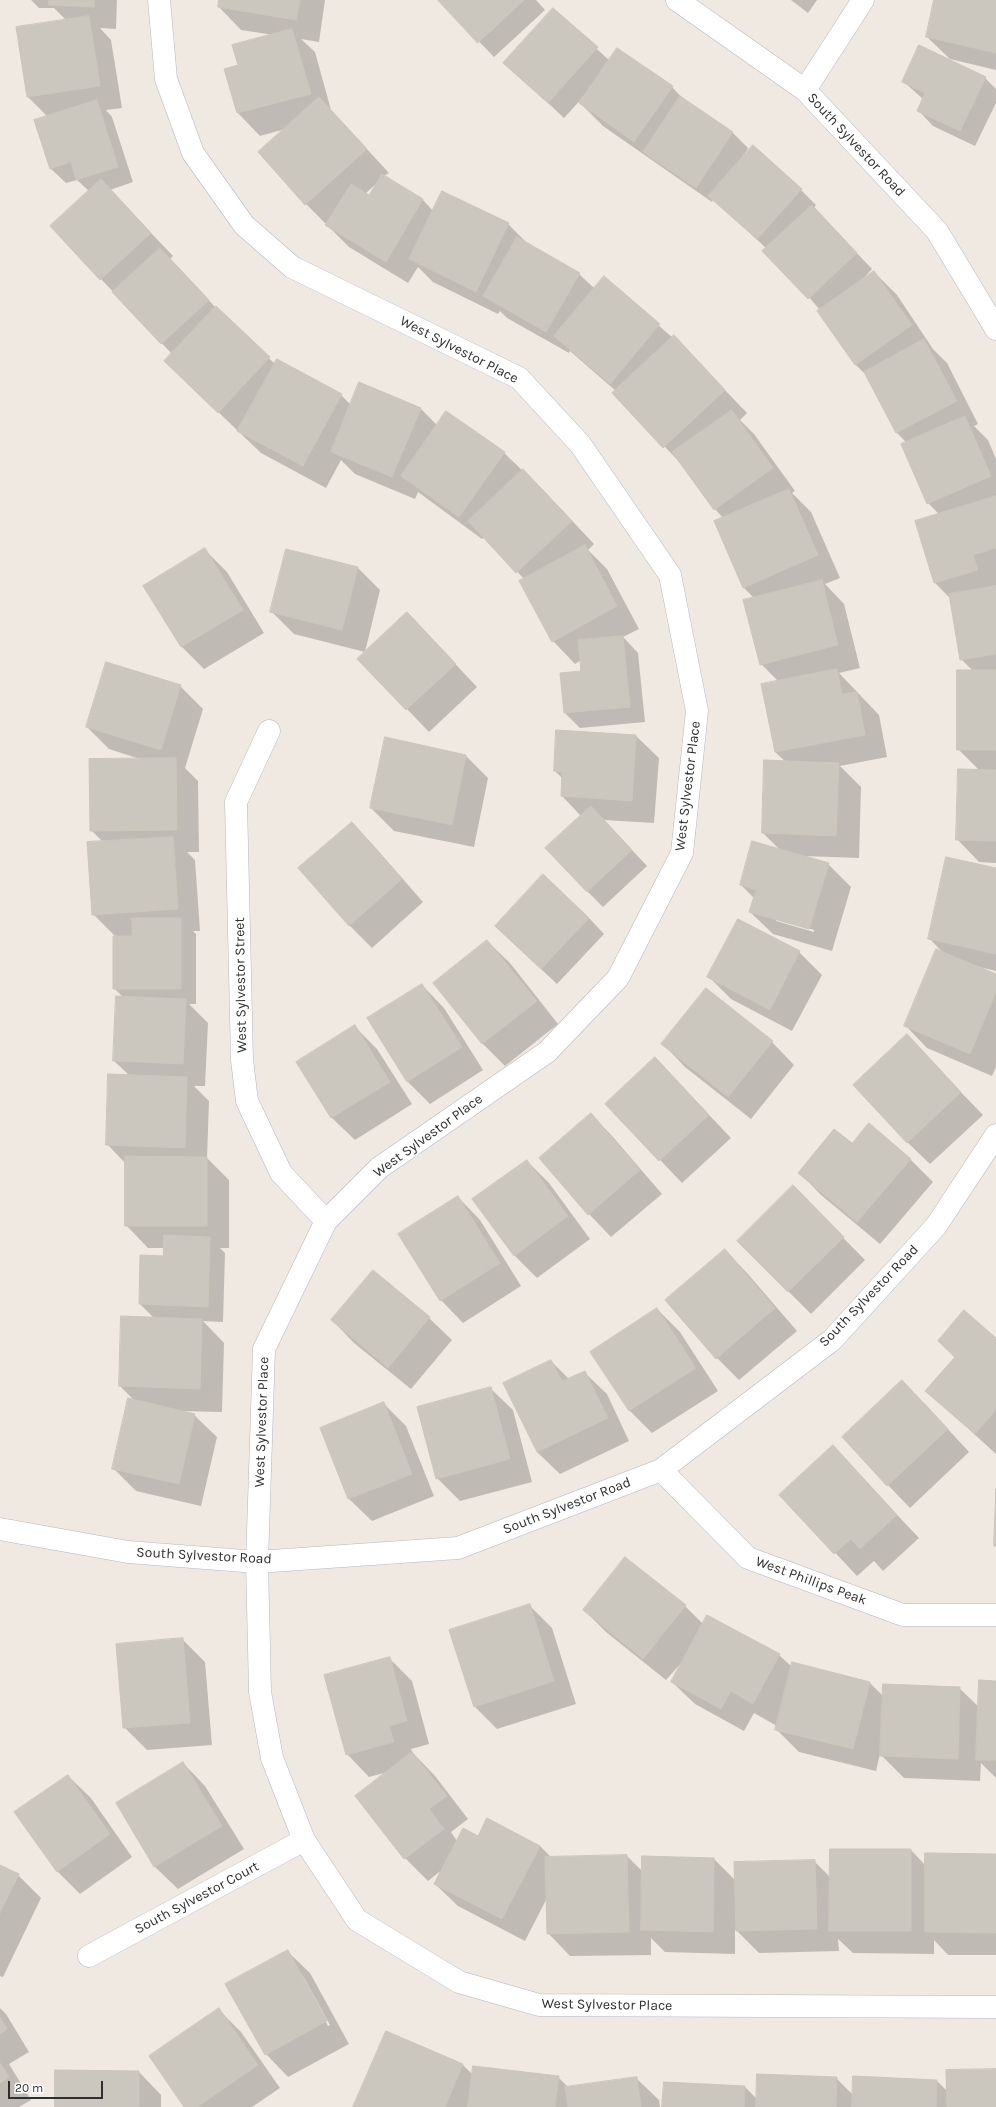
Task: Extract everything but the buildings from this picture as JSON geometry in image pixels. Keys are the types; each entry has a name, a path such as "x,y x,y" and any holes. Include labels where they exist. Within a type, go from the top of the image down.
{"street":[{"name":"West Sylvestor Place","path":"159,0 166,79 193,153 244,225 292,267 519,378 524,383 580,444 670,575 697,711 682,853 618,978 547,1052 379,1168 326,1221 264,1349 258,1562 260,1692 272,1758 304,1840 357,1920 459,1982 540,2005 996,2006"},
{"name":"South Sylvestor Road","path":"677,0 805,90 937,231 996,329"},
{"path":"805,90 863,0"},
{"name":"West Sylvestor Street","path":"269,731 236,802 242,1060 247,1101 281,1173 326,1221"},
{"name":"South Sylvestor Road","path":"0,1529 128,1552 258,1562 458,1548 661,1470 832,1340 936,1226 996,1135"},
{"name":"West Phillips Peak","path":"661,1470 748,1558 903,1615 996,1615"},
{"name":"South Sylvestor Court","path":"89,1956 304,1840"}]}
